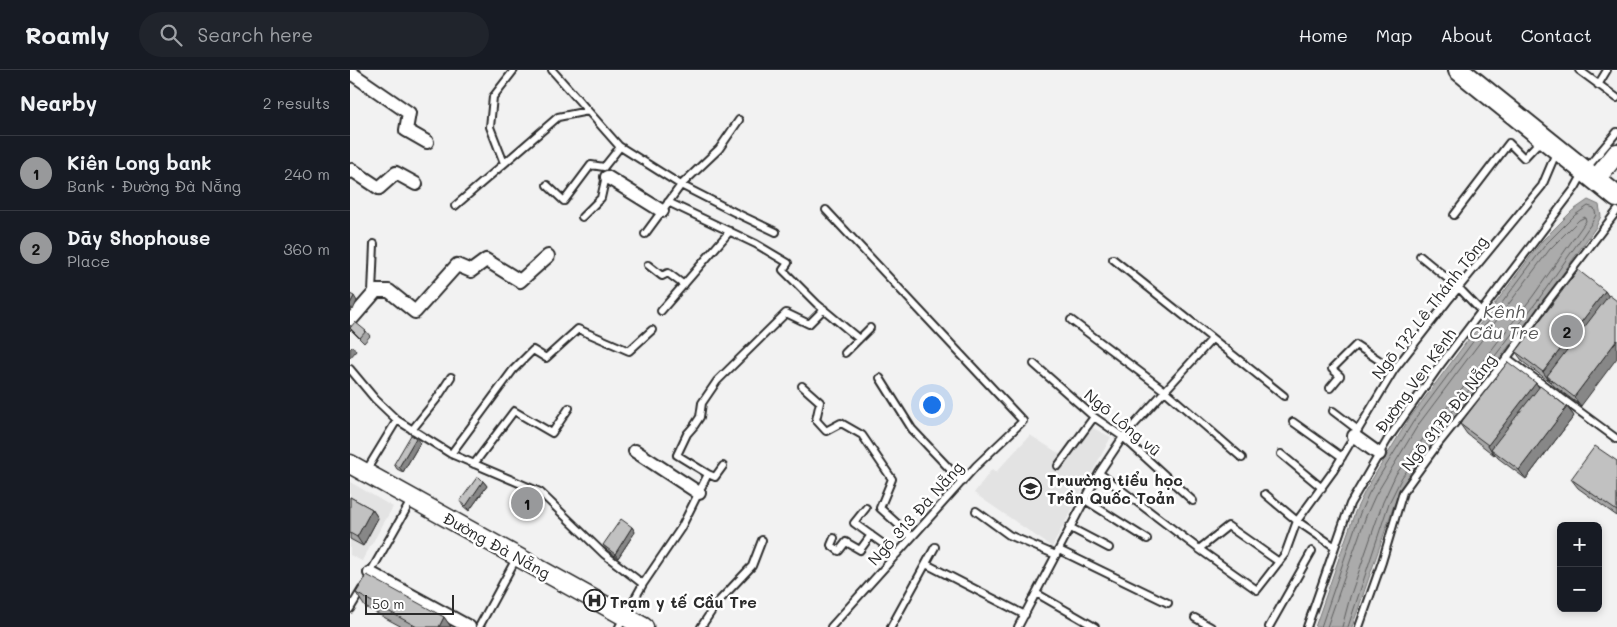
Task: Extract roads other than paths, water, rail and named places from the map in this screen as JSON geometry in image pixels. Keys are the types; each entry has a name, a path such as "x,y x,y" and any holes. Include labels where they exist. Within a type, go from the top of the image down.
{"main road":[{"path":"1459,70 1616,197"},
{"path":"1591,175 1617,153"},
{"name":"Đường Đà Nẵng","path":"358,468 518,556 622,622 644,627"}],"street":[{"path":"351,72 409,113 406,130 427,142"},
{"path":"350,172 352,170 379,188 396,173 416,184"},
{"path":"605,172 665,207"},
{"path":"350,321 376,291 389,291 415,312 457,265 471,271 486,260 520,281 548,256"},
{"path":"1356,433 1379,454"},
{"path":"635,451 698,493"},
{"path":"370,573 469,627"}],"lane":[{"path":"504,164 490,127 493,97 514,70"},
{"path":"552,70 620,147 681,185 776,232"},
{"path":"1578,70 1617,98"},
{"path":"1598,84 1607,70"},
{"path":"455,206 558,117 588,111"},
{"path":"645,234 681,185 719,149 739,120"},
{"name":"Đường Ven Kênh","path":"1307,627 1350,504 1379,454 1421,392 1575,188 1591,175 1617,132"},
{"path":"1454,215 1509,143 1524,158 1550,144"},
{"name":"Ngõ 172 Lê Thánh Tông","path":"1199,549 1257,590 1285,554 1297,521 1342,457 1394,370 1542,186 1550,144"},
{"path":"582,217 601,198 605,172 620,147"},
{"path":"547,185 564,201 591,166 605,172"},
{"name":"Ngõ 317B Đà Nẵng","path":"1359,627 1382,562 1403,492 1435,448 1507,358 1548,301 1616,197"},
{"path":"665,207 730,231 756,244 788,264 783,270 824,309 859,338"},
{"name":"Ngõ 313 Đà Nẵng","path":"826,210 1023,421 998,443 831,627"},
{"path":"661,311 730,231"},
{"path":"372,296 374,244"},
{"path":"1420,256 1459,288 1482,312"},
{"path":"1113,260 1284,396"},
{"path":"648,265 662,276 668,273 684,285"},
{"path":"723,466 715,477 677,455 687,434 700,417 702,403 717,380 746,354 786,313 809,324 824,309"},
{"path":"1071,320 1165,391 1242,458"},
{"path":"845,353 870,328"},
{"path":"451,454 513,370 533,350 546,358 578,329 629,351 652,330"},
{"path":"1018,627 1099,473 1123,437 1212,339"},
{"path":"1330,388 1340,376 1332,369 1356,345 1394,370"},
{"path":"1507,358 1617,439"},
{"name":"Ngõ Lông vũ","path":"1034,364 1094,417 1123,437 1193,501"},
{"path":"350,369 375,399 397,420 451,454 540,492 604,554 643,584"},
{"path":"412,430 436,400 451,377"},
{"path":"880,378 912,429 962,482"},
{"path":"802,386 820,402 816,420 826,431 841,423 862,435 892,479 880,508 912,537"},
{"path":"474,464 514,411 552,433 569,408"},
{"path":"1333,411 1356,433"},
{"path":"1058,466 1094,417"},
{"path":"358,468 397,420"},
{"path":"1293,422 1342,457"},
{"path":"1281,454 1322,488"},
{"path":"1099,473 1199,549 1228,526 1279,562"},
{"path":"622,622 643,584 681,528 708,474"},
{"path":"1265,494 1297,521 1335,547"},
{"path":"350,609 412,498"},
{"path":"1085,500 1147,539"},
{"path":"866,508 854,523 897,554"},
{"path":"976,511 1009,535 1057,553 1168,603"},
{"path":"1069,528 1109,548"},
{"path":"834,538 831,545 839,551 846,542 860,550 871,535"},
{"path":"702,627 717,603 752,566 762,540"},
{"path":"894,626 935,548"},
{"path":"1269,627 1312,551"},
{"path":"479,627 518,556"},
{"path":"926,564 1025,614"},
{"path":"350,593 357,597"},
{"path":"1036,594 1095,627"},
{"path":"1195,618 1211,627"}],"water":[{"name":"Kênh Cầu Tre","path":"1588,200 1599,205 1601,216 1596,227 1542,303 1406,480 1394,505 1352,627 1315,627 1355,512 1365,491 1409,419 1542,241 1572,211"}],"place":[{"name":"Dãy Shophouse","path":"1567,331"},
{"name":"Truường tiểu học Trần Quốc Toản","path":"1031,488"},
{"name":"Kiên Long bank","path":"527,503"},
{"name":"Trạm y tế Cầu Tre","path":"594,601"}]}
